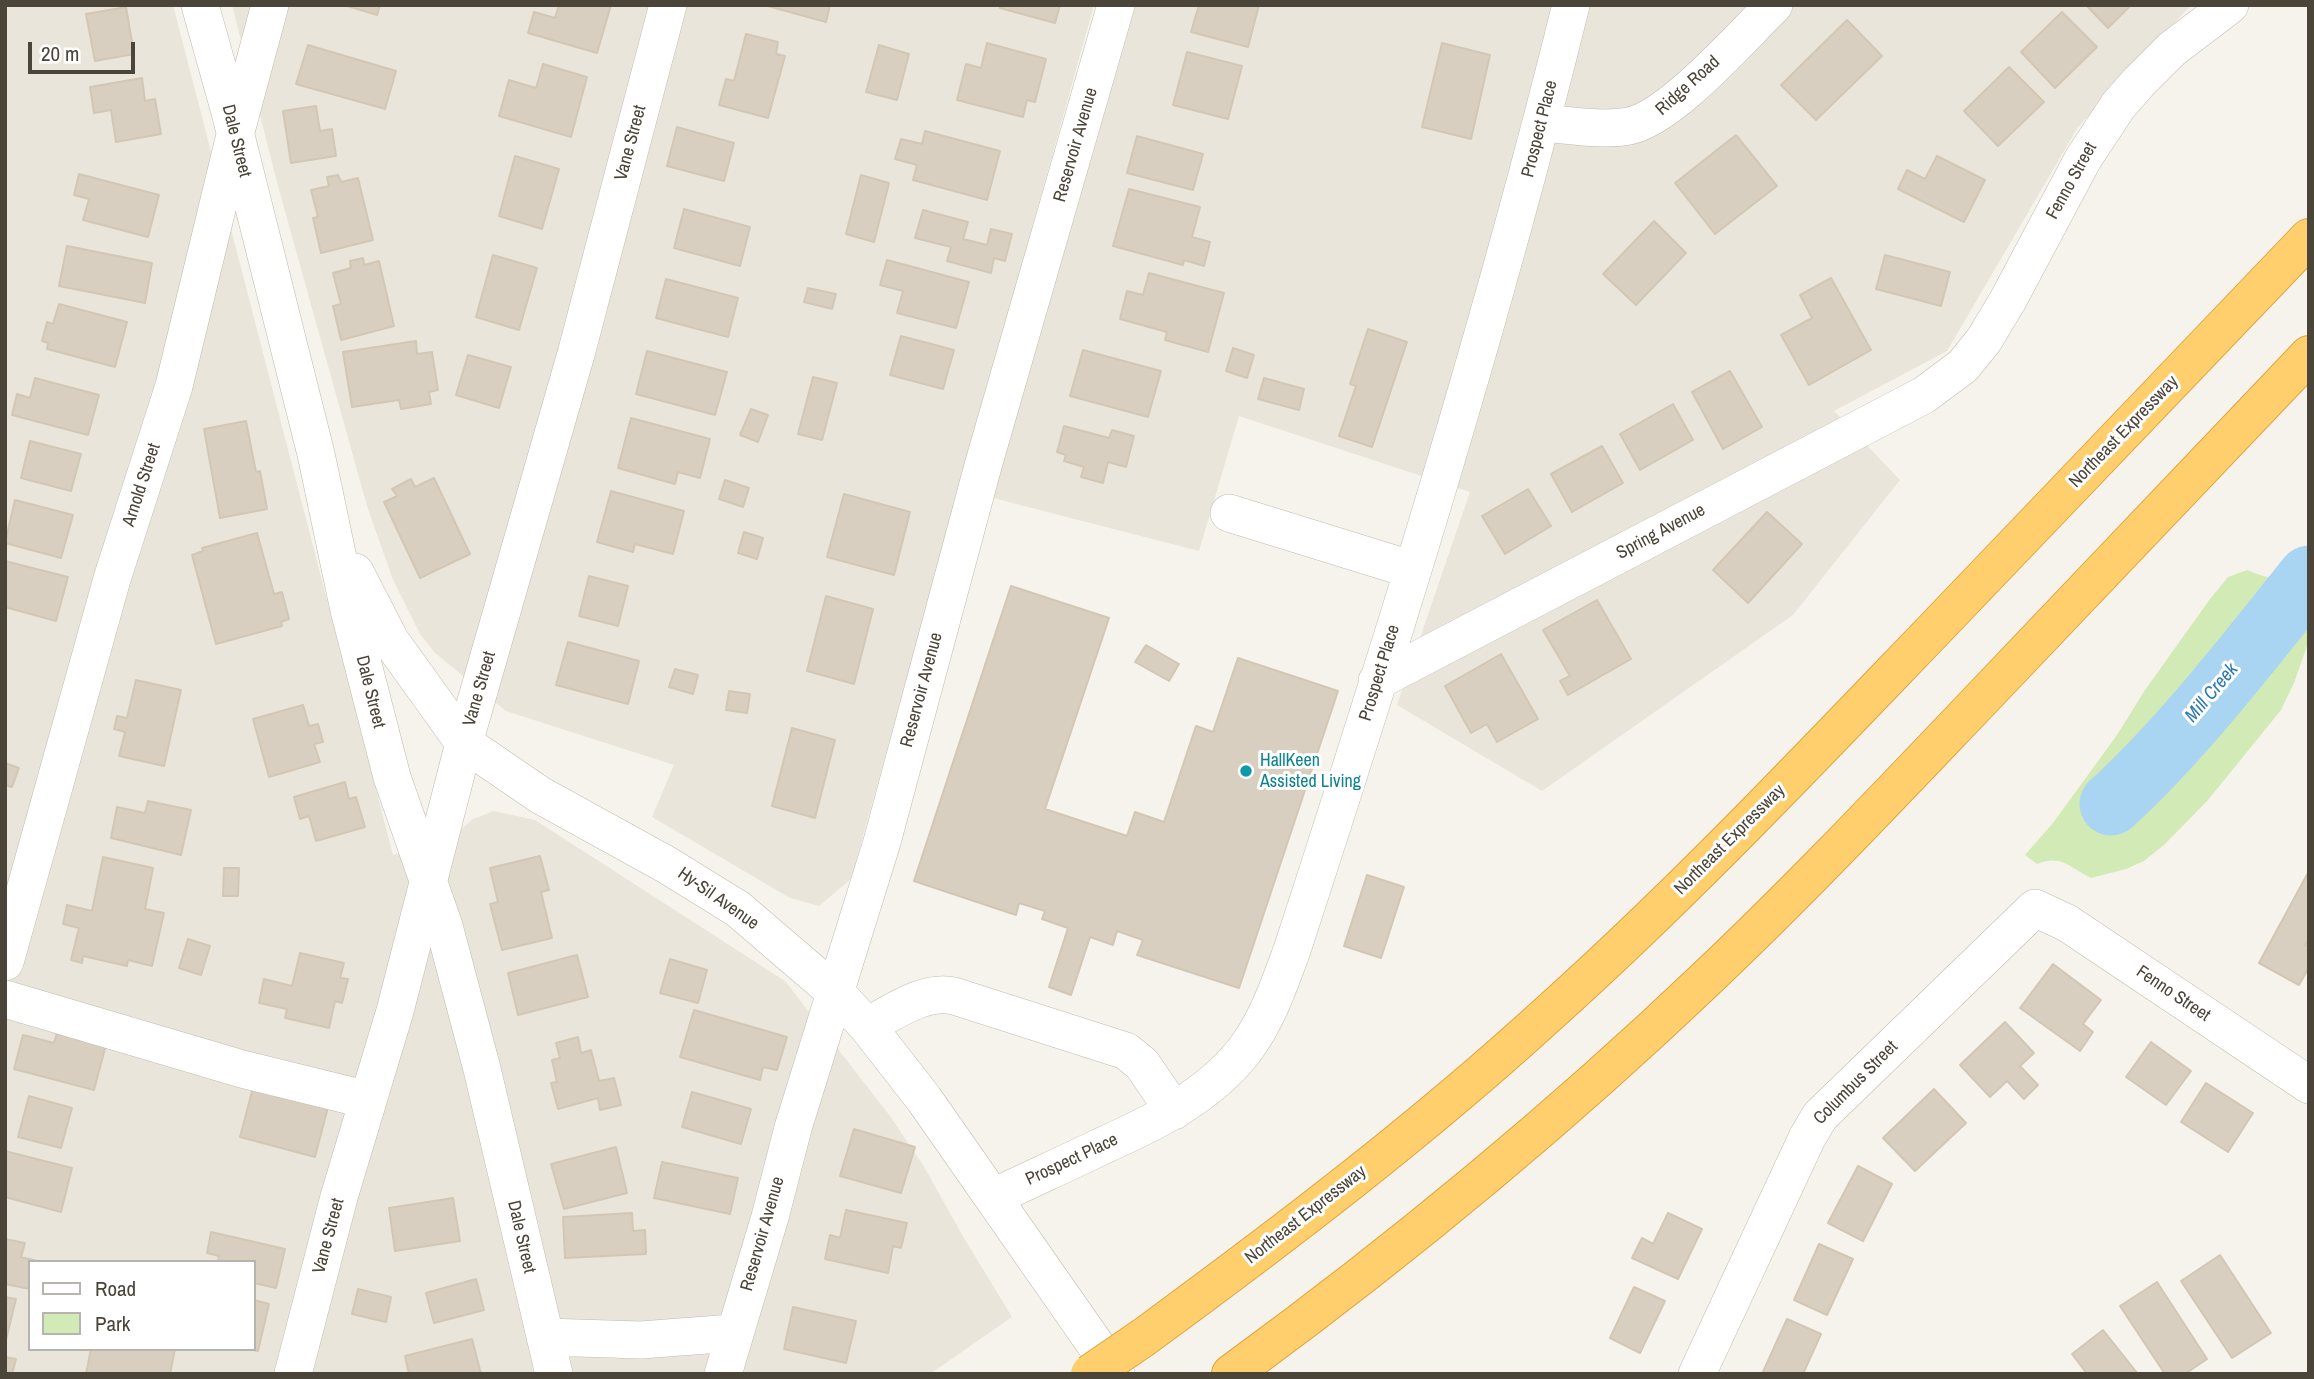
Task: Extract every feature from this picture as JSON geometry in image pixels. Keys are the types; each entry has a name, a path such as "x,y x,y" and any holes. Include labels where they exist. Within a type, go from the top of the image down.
{"highway":[{"name":"Northeast Expressway","path":"1090,1374 1248,1260 1440,1108 1546,1017 1630,939 1821,749 2309,238"},
{"path":"1231,1374 1413,1237 1613,1066 1709,977 1857,828 2309,355"}],"street":[{"name":"Dale Street","path":"200,5 235,135 392,777 444,926 482,1069 554,1374"},
{"name":"Arnold Street","path":"5,962 112,579 174,386 235,135 271,5"},
{"name":"Vane Street","path":"293,1374 339,1198 395,1011 464,743 576,354 668,5"},
{"name":"Reservoir Avenue","path":"723,1374 733,1333 770,1217 793,1128 882,842 1032,294 1116,5"},
{"name":"Prospect Place","path":"994,1197 1174,1111 1223,1074 1244,1051 1269,1010 1292,950 1413,570 1490,313 1571,5"},
{"name":"Ridge Road","path":"1542,123 1615,128 1642,123 1681,96 1774,5"},
{"name":"Fenno Street","path":"1944,382 1970,358 1992,328 2082,159 2109,119 2162,59 2230,5"},
{"name":"Spring Avenue","path":"1377,681 1944,382"},
{"name":"Hy-Sil Avenue","path":"325,498 359,584 390,640 464,743 540,795 667,864 738,909 836,993 867,1026 924,1099 1116,1374"},
{"path":"1229,513 1413,570"},
{"name":"Fenno Street","path":"2035,908 2067,923 2309,1085"},
{"name":"Columbus Street","path":"1697,1374 1813,1126 2035,908"},
{"path":"867,1026 928,996 954,996 1126,1051 1142,1064 1174,1111"},
{"path":"5,999 229,1066 368,1100"},
{"path":"545,1337 641,1340 733,1333"}],"shaded area":[{"path":"5,5 173,5 393,855 457,833 473,819 494,811 535,820 785,981 890,1116 923,1165 1012,1317 930,1374 5,1374"},
{"path":"232,5 1094,5 851,879 819,906 790,898 652,817 674,765 506,711 435,653 420,634 393,580 367,506 278,186"},
{"path":"1135,5 2191,5 2078,127 1947,351 1834,411 1900,480 1793,615 1542,791 1397,705 1470,492 1239,416 1199,551 993,498"}],"green space":[{"path":"2247,570 2277,580 2309,582 2309,640 2281,710 2208,800 2165,844 2144,861 2126,869 2091,878 2059,861 2037,864 2025,855 2053,823 2117,735 2145,690 2210,599 2228,577"}],"building":[{"path":"344,5 380,5 377,15"},
{"path":"559,5 611,5 597,53 528,33 534,12 555,18"},
{"path":"764,5 830,5 826,22"},
{"path":"1000,5 1060,5 1055,23 1000,8"},
{"path":"1199,5 1259,5 1248,47 1191,32"},
{"path":"2086,5 2131,5 2108,28"},
{"path":"126,7 134,54 95,61 86,14"},
{"path":"2062,12 2097,47 2055,88 2021,52"},
{"path":"1847,20 1882,56 1816,120 1781,85"},
{"path":"746,34 778,42 776,54 785,56 768,118 719,105 726,79 734,81"},
{"path":"987,43 1046,59 1035,102 1027,100 1023,117 957,100 966,64 981,68"},
{"path":"1442,43 1490,55 1471,139 1422,127"},
{"path":"308,45 396,71 385,109 296,84"},
{"path":"879,45 909,54 897,100 866,92"},
{"path":"1187,52 1242,66 1228,119 1173,105"},
{"path":"543,64 587,77 571,137 499,116 509,80 536,88"},
{"path":"2009,67 2044,102 1998,146 1964,111"},
{"path":"142,78 145,101 155,99 161,134 116,142 111,110 94,113 90,87"},
{"path":"316,106 320,131 332,129 336,156 291,163 283,111"},
{"path":"677,127 734,143 724,181 667,166"},
{"path":"925,131 1000,151 987,200 913,180 917,165 895,159 901,139 922,144"},
{"path":"1736,135 1777,186 1715,234 1675,183"},
{"path":"1137,136 1203,154 1193,190 1127,173"},
{"path":"515,156 559,169 542,229 499,216"},
{"path":"1937,156 1985,180 1964,222 1898,189 1907,170 1925,179"},
{"path":"79,174 159,195 148,237 83,220 89,199 74,195"},
{"path":"338,175 341,182 358,178 373,240 321,253 313,218 318,217 311,190 329,186 327,177"},
{"path":"861,175 889,183 874,242 846,234"},
{"path":"1129,189 1200,207 1192,237 1210,242 1204,266 1184,260 1183,265 1113,246"},
{"path":"684,209 750,227 740,266 674,248"},
{"path":"923,210 968,222 963,239 987,245 991,229 1012,234 1005,261 994,258 991,273 947,261 951,247 915,238"},
{"path":"1654,221 1686,253 1636,305 1603,274"},
{"path":"67,246 152,263 145,303 59,286"},
{"path":"493,255 537,268 519,330 476,317"},
{"path":"1885,255 1950,272 1941,306 1876,289"},
{"path":"363,258 364,265 379,261 394,326 341,340 333,306 341,304 333,273 351,268 350,261"},
{"path":"887,260 969,282 956,328 897,313 903,291 880,285"},
{"path":"1149,273 1224,293 1208,352 1165,340 1167,332 1120,319 1127,291 1143,295"},
{"path":"1831,278 1871,350 1809,385 1781,335 1812,318 1800,295"},
{"path":"666,279 738,298 728,337 656,318"},
{"path":"808,288 836,294 832,309 804,302"},
{"path":"59,304 127,322 115,367 47,349 48,343 42,341 47,322 53,324"},
{"path":"1368,329 1407,342 1372,447 1339,436 1356,386 1350,384"},
{"path":"901,336 954,350 943,389 890,375"},
{"path":"416,341 417,354 432,352 438,390 429,392 431,404 401,409 399,400 352,407 343,352"},
{"path":"1233,348 1254,355 1247,378 1226,371"},
{"path":"1083,350 1161,371 1148,417 1070,396"},
{"path":"647,351 727,372 715,415 636,394"},
{"path":"468,355 511,367 499,408 456,395"},
{"path":"1730,371 1762,427 1723,449 1692,392"},
{"path":"813,377 837,383 822,440 798,434"},
{"path":"35,378 99,395 88,435 12,415 17,394 30,398"},
{"path":"1264,378 1304,389 1299,410 1258,399"},
{"path":"1673,404 1693,440 1640,470 1620,434"},
{"path":"751,409 768,415 758,442 740,435"},
{"path":"631,418 710,439 700,478 678,472 675,484 618,468"},
{"path":"246,421 256,472 260,471 267,509 220,518 204,429"},
{"path":"1064,426 1109,438 1112,430 1134,436 1126,467 1108,462 1103,483 1081,477 1084,467 1064,461 1066,455 1057,452"},
{"path":"30,441 81,454 71,491 21,478"},
{"path":"1602,446 1623,483 1572,512 1551,474"},
{"path":"434,478 470,554 420,578 384,502 397,496 392,489 411,479 415,487"},
{"path":"725,480 749,488 743,507 719,499"},
{"path":"1528,489 1551,526 1505,554 1482,516"},
{"path":"611,491 684,511 673,554 635,544 633,552 597,542"},
{"path":"844,494 910,512 894,575 827,557"},
{"path":"15,500 73,515 61,558 5,543"},
{"path":"1767,512 1802,544 1748,603 1713,570"},
{"path":"744,532 763,538 757,559 738,553"},
{"path":"257,533 274,594 282,592 289,619 281,622 282,626 216,644 192,555 203,551 202,548"},
{"path":"5,561 68,577 56,621 5,607"},
{"path":"589,576 628,586 618,626 579,616"},
{"name":"HallKeen Assisted Living","path":"1011,586 1109,618 1045,809 1127,836 1135,812 1164,822 1196,726 1213,732 1238,658 1338,691 1239,988 1137,955 1143,940 1117,931 1113,945 1090,937 1071,995 1049,987 1068,928 1042,919 1045,911 1019,903 1016,915 914,881"},
{"path":"826,596 873,609 854,684 807,671"},
{"path":"1597,600 1631,659 1568,695 1560,681 1570,676 1543,630"},
{"path":"568,642 639,661 628,704 556,685"},
{"path":"1146,645 1179,664 1169,681 1135,662"},
{"path":"1501,654 1538,719 1497,742 1487,724 1471,733 1445,686"},
{"path":"675,669 698,675 693,694 669,687"},
{"path":"136,680 181,690 164,766 119,756 125,732 114,729 117,716 127,718"},
{"path":"729,691 750,694 747,713 726,710"},
{"path":"303,705 309,726 318,724 323,742 314,744 320,762 269,777 253,719"},
{"path":"792,728 835,740 815,818 772,806"},
{"path":"5,763 19,768 12,787 5,785"},
{"path":"345,782 349,799 356,797 365,827 316,841 309,816 300,819 294,797"},
{"path":"148,801 191,810 181,855 111,838 117,807 145,813"},
{"path":"540,856 549,890 541,892 552,938 502,950 490,904 498,902 490,868"},
{"path":"103,857 153,868 145,909 164,913 152,966 128,960 127,966 83,956 82,963 71,960 79,928 63,924 67,905 92,911"},
{"path":"224,868 239,868 238,896 223,896"},
{"path":"2309,871 2309,938 2305,945 2309,947 2309,967 2299,985 2259,963"},
{"path":"1367,875 1404,887 1381,958 1344,946"},
{"path":"188,939 210,946 201,975 179,968"},
{"path":"300,953 344,963 340,978 348,979 342,1003 335,1001 329,1028 285,1018 287,1009 259,1003 264,979 292,986"},
{"path":"577,955 588,997 518,1015 508,973"},
{"path":"670,959 707,970 698,1003 660,993"},
{"path":"2053,964 2101,1000 2083,1024 2093,1032 2080,1051 2020,1008"},
{"path":"694,1010 787,1037 777,1070 763,1067 760,1080 680,1057"},
{"path":"2005,1022 2034,1053 2020,1066 2038,1085 2024,1099 2007,1081 1990,1097 1960,1065"},
{"path":"58,1029 107,1041 94,1090 14,1069 23,1035 54,1043"},
{"path":"578,1037 581,1053 591,1050 599,1081 614,1078 621,1105 600,1110 598,1098 558,1109 551,1083 557,1082 552,1060 560,1058 556,1043"},
{"path":"2151,1042 2191,1071 2166,1105 2126,1077"},
{"path":"2206,1083 2253,1113 2228,1152 2181,1122"},
{"path":"254,1084 329,1103 315,1157 240,1137"},
{"path":"1934,1089 1966,1123 1915,1171 1883,1138"},
{"path":"692,1092 751,1109 741,1144 682,1127"},
{"path":"29,1096 72,1108 61,1148 18,1137"},
{"path":"854,1129 915,1147 901,1193 840,1176"},
{"path":"616,1147 627,1193 564,1209 551,1164"},
{"path":"5,1151 72,1168 61,1212 5,1197"},
{"path":"662,1162 738,1178 730,1214 654,1198"},
{"path":"1858,1166 1892,1184 1863,1241 1828,1223"},
{"path":"453,1198 460,1241 395,1251 389,1208"},
{"path":"846,1210 907,1223 901,1248 893,1246 888,1273 825,1259 830,1235 840,1238"},
{"path":"632,1213 633,1231 645,1230 646,1254 565,1258 563,1217"},
{"path":"1668,1213 1702,1229 1678,1279 1632,1258 1642,1238 1653,1244"},
{"path":"211,1232 285,1249 276,1288 256,1283 256,1260 218,1260 219,1256 207,1253"},
{"path":"5,1239 25,1243 21,1257 33,1260 28,1260 28,1289 5,1284"},
{"path":"1819,1244 1853,1259 1827,1315 1794,1300"},
{"path":"2220,1255 2271,1333 2232,1358 2181,1281"},
{"path":"476,1279 484,1310 434,1323 426,1293"},
{"path":"2157,1282 2207,1359 2185,1374 2165,1374 2120,1306"},
{"path":"1634,1287 1665,1301 1640,1353 1610,1338"},
{"path":"358,1289 391,1297 386,1322 352,1314"},
{"path":"5,1297 16,1299 6,1340 5,1340"},
{"path":"256,1301 269,1304 256,1351"},
{"path":"793,1307 856,1321 846,1363 784,1349"},
{"path":"1787,1319 1821,1334 1803,1374 1762,1374"},
{"path":"2103,1330 2138,1374 2087,1374 2072,1354"},
{"path":"472,1339 481,1374 409,1374 405,1356"},
{"path":"91,1351 175,1351 170,1374 86,1374"},
{"path":"5,1357 16,1359 12,1374 5,1374"}],"waterway":[{"name":"Mill Creek","path":"2111,804 2189,724 2309,577"}],"place":[{"name":"HallKeen Assisted Living","path":"1246,771"}]}
